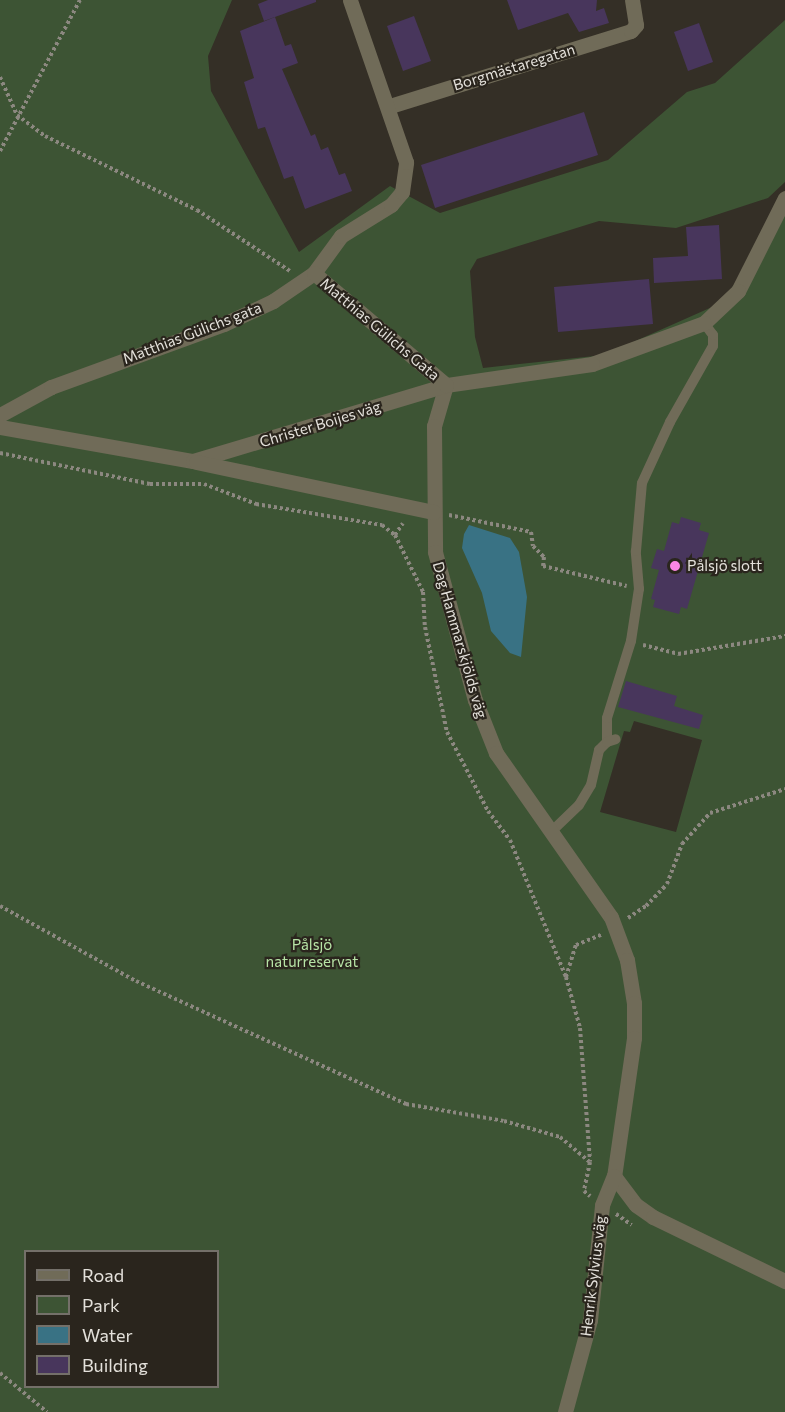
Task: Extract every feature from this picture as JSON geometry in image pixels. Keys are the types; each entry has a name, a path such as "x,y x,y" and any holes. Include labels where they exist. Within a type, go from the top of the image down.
{"street":[{"name":"Matthias Gülichs gata","path":"0,415 51,387 224,324 273,301 309,277 341,236 391,205 402,192 406,162 390,106 350,0"},
{"name":"Borgmästaregatan","path":"390,106 631,31 636,25 632,0"},
{"path":"446,385 592,364 704,323 720,312 738,291 785,198"},
{"name":"Matthias Gülichs Gata","path":"309,277 446,385"},
{"name":"Christer Boijes väg","path":"193,461 446,385"},
{"name":"Dag Hammarskjölds väg","path":"446,385 434,426 434,512 438,574 475,700 496,753 552,831 614,927 627,960 634,1003 634,1038 615,1176"},
{"name":"Christer Boijes väg","path":"0,427 193,461 434,512"},
{"path":"615,1176 636,1205 653,1217 785,1281"},
{"name":"Henrik Sylvius väg","path":"565,1412 590,1320 602,1205 615,1176"}],"lane":[{"path":"552,831 579,805 591,785 595,760 611,740 614,687 631,641 639,589 636,551 642,483 670,422 713,345 713,335 704,323"}],"path":[{"path":"0,151 17,115 80,0"},
{"path":"0,77 17,115 45,136 197,210 309,277"},
{"path":"0,453 150,484 204,484 256,504 382,525 395,535 423,592 425,627 447,732 488,811 510,840 566,977 580,1028 590,1162 560,1137 504,1121 406,1104 136,981 0,906"},
{"path":"434,512 531,532 533,546 544,557 543,566 639,589"},
{"path":"631,641 678,654 785,636"},
{"path":"566,977 576,945 595,939 646,906 667,884 682,844 710,813 785,789"},
{"path":"0,1374 47,1412"}],"green space":[{"name":"Pålsjö naturreservat","path":"0,0 232,0 208,56 211,91 299,252 390,186 440,213 608,160 687,92 715,83 785,20 785,182 768,198 676,228 599,221 477,259 470,271 475,337 483,368 604,355 721,303 785,213 785,1412 0,1412","holes":["634,721 702,740 676,832 600,812 624,731 630,732"]}],"water":[{"path":"469,525 510,538 519,552 527,597 521,657 510,653 491,631 482,593 462,548 464,534"}],"building":[{"path":"268,0 316,0 316,2 264,21 258,4"},
{"path":"507,0 597,0 596,11 604,8 609,23 579,32 568,13 518,30"},
{"path":"414,16 431,61 403,71 387,26"},
{"path":"275,17 285,46 291,44 298,63 282,69 311,136 315,134 321,150 328,147 339,175 345,173 352,191 305,209 293,176 284,179 265,127 258,129 244,82 254,78 240,31"},
{"path":"699,23 713,62 688,71 674,32"},
{"path":"584,112 598,155 435,208 421,165"},
{"path":"719,225 722,279 654,283 653,258 688,256 686,227"},
{"path":"649,279 653,324 558,332 554,287"},
{"name":"Pålsjö slott","path":"681,517 701,523 699,530 709,533 687,609 681,607 679,614 653,607 655,600 651,599 659,570 651,568 657,549 664,551 672,522 679,524"},
{"path":"626,681 677,696 674,706 703,715 699,729 618,707"}],"place":[{"name":"Pålsjö slott","path":"675,566"}]}
